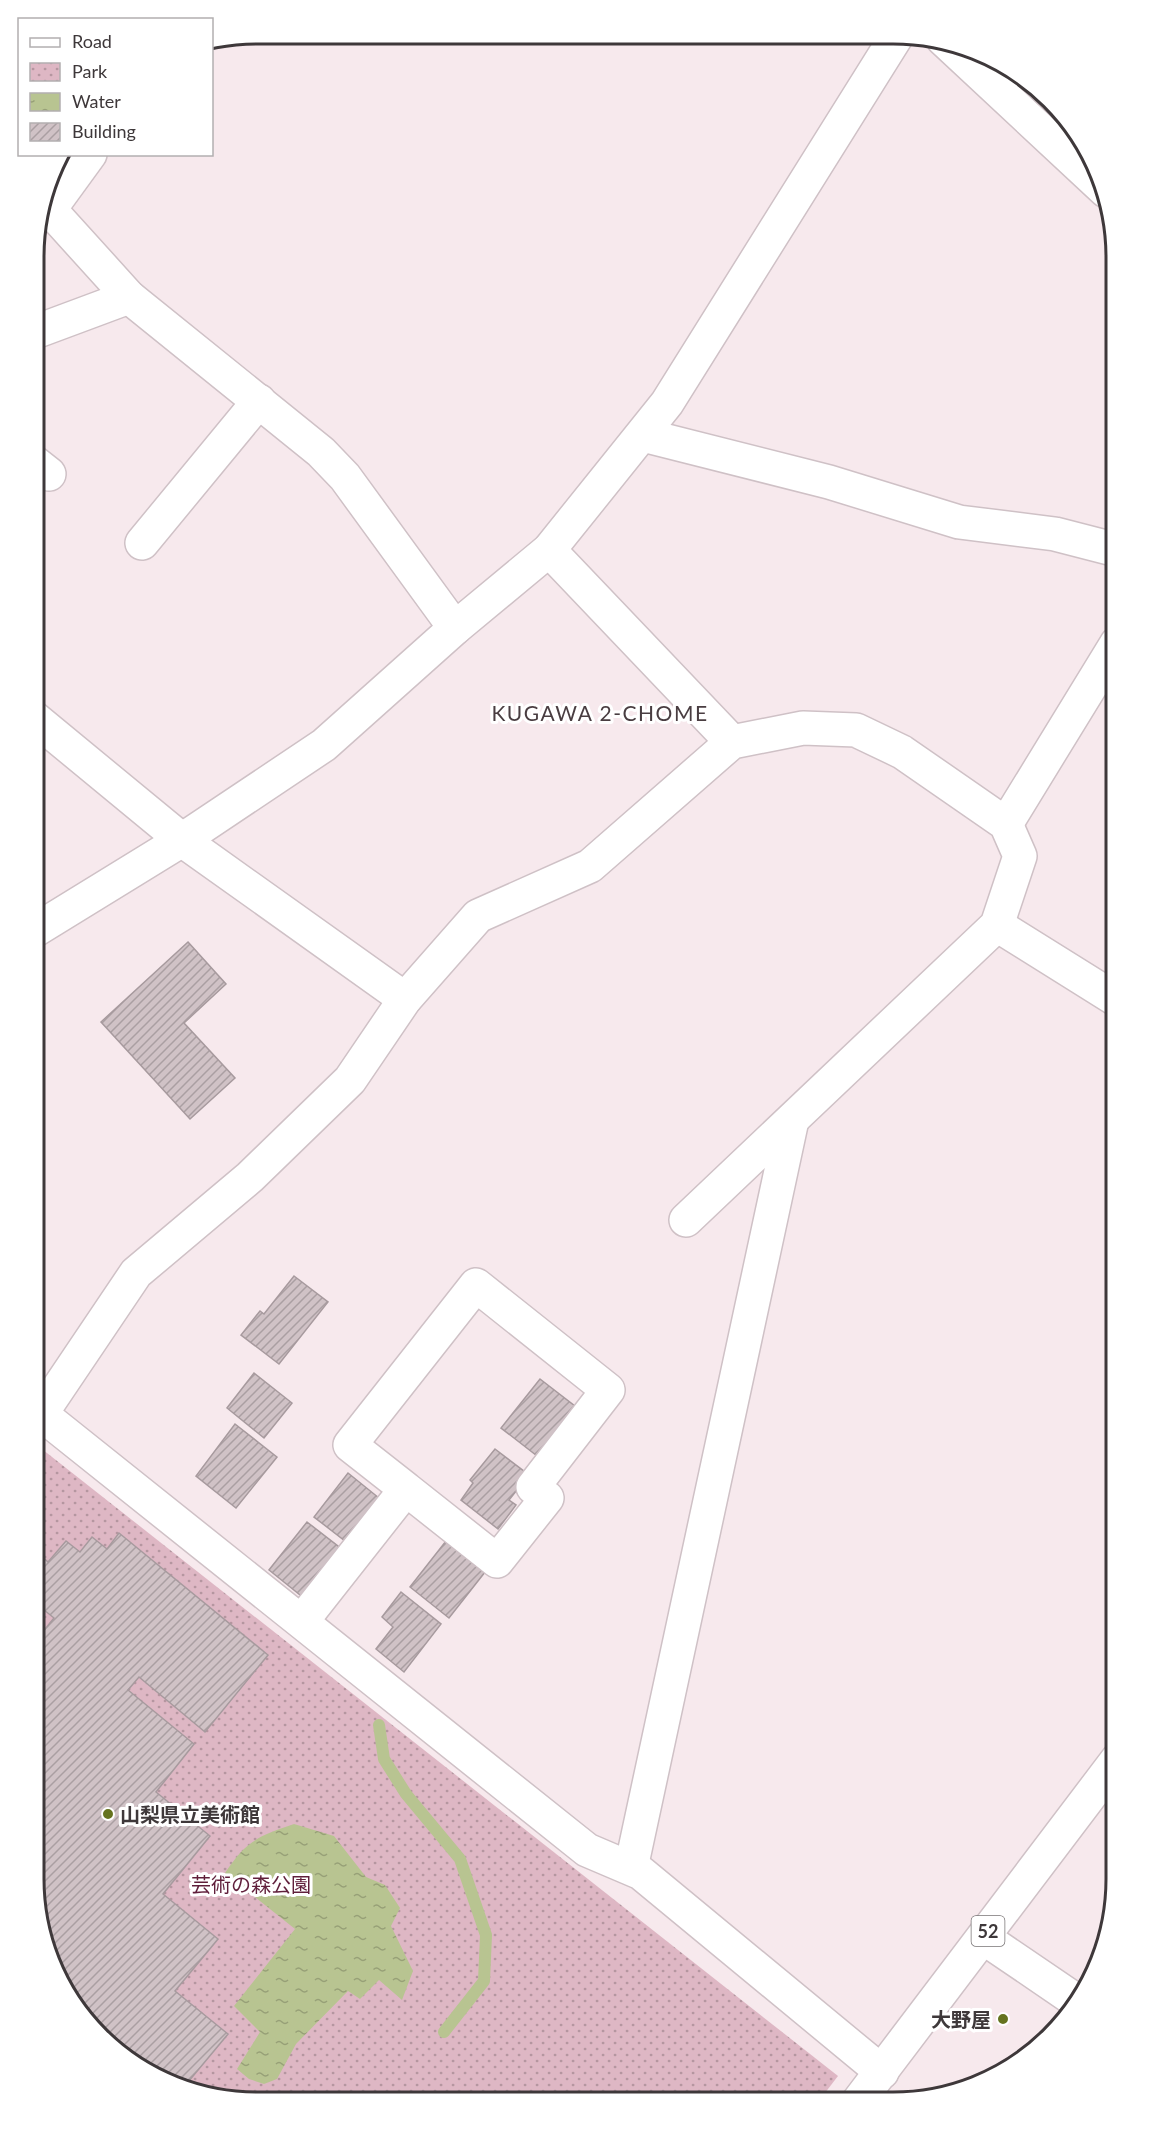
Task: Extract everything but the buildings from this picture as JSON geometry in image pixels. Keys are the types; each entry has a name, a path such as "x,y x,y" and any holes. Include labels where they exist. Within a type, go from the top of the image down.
{"main road":[{"path":"44,925 182,840 324,745 455,628 549,550 667,403 892,44"},
{"path":"964,56 1090,176"},
{"path":"52,198 88,156"},
{"path":"49,209 129,297 321,452 345,477 455,628"},
{"path":"44,329 129,297"},
{"path":"142,543 259,401"},
{"path":"643,435 829,482 959,522 1055,534 1106,547"},
{"path":"549,550 732,742"},
{"path":"1006,824 1106,661"},
{"path":"44,726 182,840 405,999"},
{"path":"44,1405 136,1273 249,1177 350,1080 405,999 478,916 590,866 732,742 803,728 856,730 902,752 1006,824 1020,856 997,925 686,1221"},
{"path":"997,925 1106,993"},
{"path":"631,1868 792,1120"},
{"path":"476,1285 608,1390 533,1487 547,1498 497,1561 406,1489 350,1445 476,1285"},
{"path":"44,1420 302,1621 587,1850 641,1873 882,2072"},
{"path":"302,1621 406,1489"},
{"name":"52","path":"866,2092 1106,1775"},
{"path":"984,1938 1071,1997"}],"green space":[{"name":"芸術の森公園","path":"44,1451 838,2076 826,2092 256,2092 228,2090 188,2080 162,2070 127,2048 96,2019 79,1997 65,1973 51,1934 45,1907"}],"water":[{"path":"294,1824 334,1836 366,1877 385,1885 400,1908 391,1926 413,1971 402,2000 379,1980 360,1999 348,1991 296,2044 277,2079 264,2084 249,2079 237,2069 260,2032 234,2006 295,1929 225,1873 254,1841"}],"waterway":[{"path":"379,1725 384,1759 406,1794 460,1859 486,1935 484,1981 444,2032"}],"place":[{"name":"山梨県立美術館","path":"108,1814"},
{"name":"大野屋","path":"1003,2019"}],"district":[{"name":"KUGAWA 2-CHOME","path":"600,712"}]}
